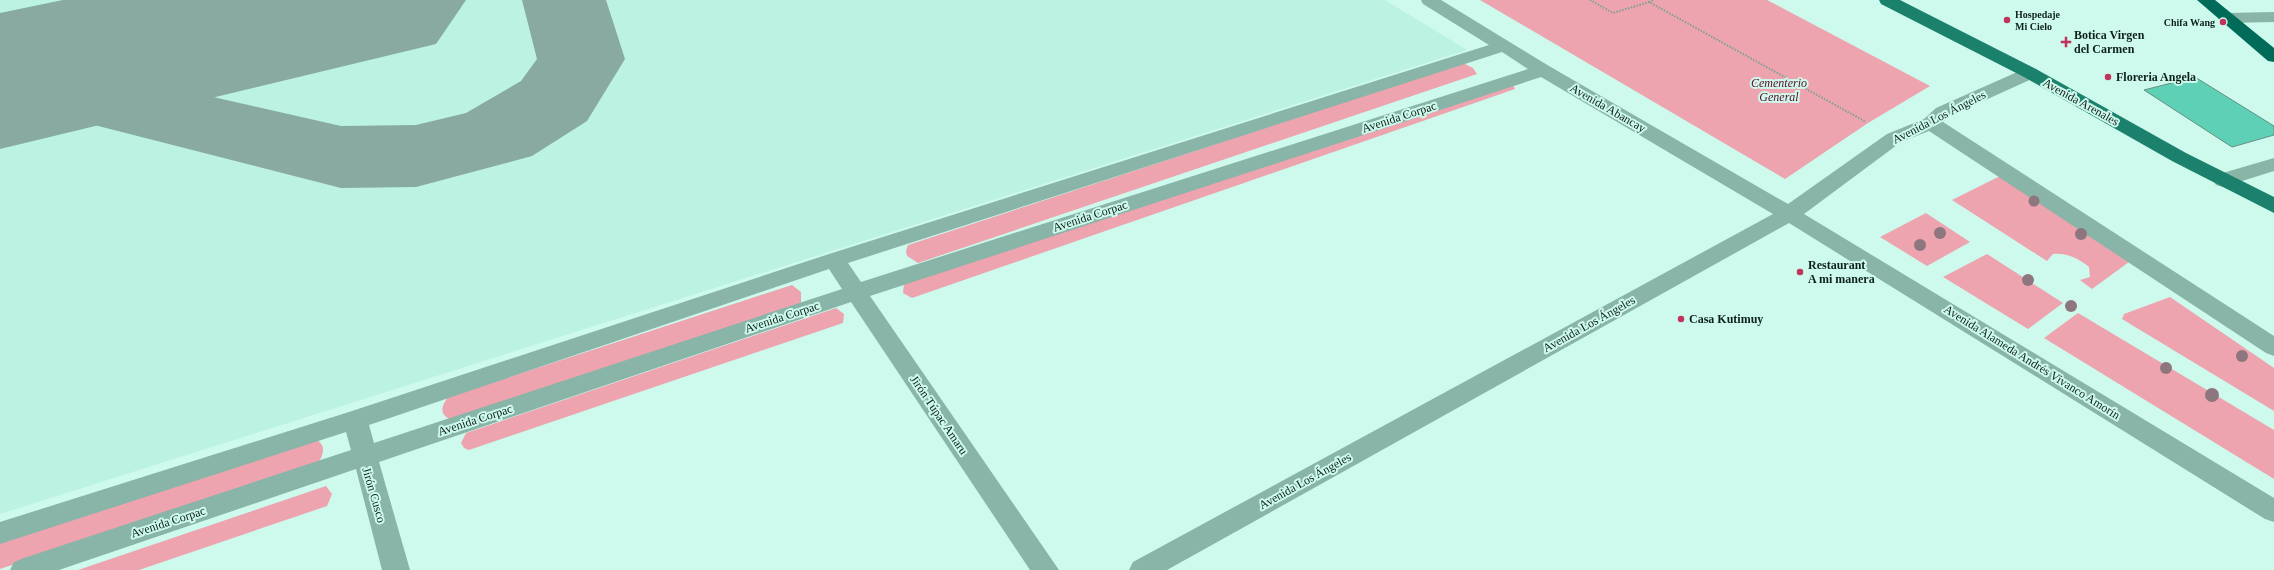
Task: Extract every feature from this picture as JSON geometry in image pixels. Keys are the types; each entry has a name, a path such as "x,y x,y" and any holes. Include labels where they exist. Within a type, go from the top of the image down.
{"highway":[{"path":"2206,0 2274,57"}],"main road":[{"name":"Avenida Arenales","path":"1887,0 2030,73 2223,180 2274,206"}],"street":[{"name":"Avenida Abancay","path":"1428,0 1543,70 1789,214"},
{"path":"2227,18 2274,17"},
{"path":"0,533 355,420 834,260 1503,46"},
{"name":"Avenida Corpac","path":"24,570 856,292 1543,70"},
{"name":"Avenida Los Ángeles","path":"1143,570 1789,214 1894,138 1931,123 1943,112 2030,73"},
{"path":"1931,123 2274,347"},
{"path":"2223,180 2274,164"},
{"name":"Avenida Alameda Andrés Vivanco Amorín","path":"1789,214 2274,511"},
{"name":"Jirón Túpac Amaru","path":"834,260 1045,570"},
{"name":"Jirón Cusco","path":"355,420 396,570"}],"path":[{"path":"1590,0 1613,13 1653,0"},
{"path":"1649,2 1894,138"}],"shaded area":[{"path":"0,0 1385,0 1467,50 0,514"}],"green space":[{"name":"Cementerio General","path":"1480,0 1767,0 1930,86 1868,123 1785,179"},
{"path":"1463,63 1473,68 1477,74 918,263 907,256 906,251 908,245"},
{"path":"1512,83 1515,89 912,298 903,293 904,284"},
{"path":"2000,176 2129,262 2092,289 2080,280 2090,277 2089,267 2081,261 2068,255 2053,254 2047,261 1952,200"},
{"path":"1926,213 1970,242 1927,266 1880,237"},
{"path":"1987,254 2063,303 2028,329 1943,277"},
{"path":"792,285 801,292 801,304 451,420 443,413 442,410 448,397"},
{"path":"2170,297 2274,368 2274,411 2122,319 2124,314"},
{"path":"836,308 844,314 843,323 469,450 464,448 461,443 466,433"},
{"path":"2078,313 2274,430 2274,479 2044,338"},
{"path":"317,440 323,448 322,456 318,463 0,569 0,543"},
{"path":"326,486 332,494 327,506 139,570 78,570"}],"building":[{"path":"2195,77 2274,126 2274,135 2232,147 2144,90"}],"taxiway":[{"path":"0,87 64,90 341,157 416,156 498,135 554,101 581,59 564,0"}],"runway":[{"path":"0,81 362,0"}],"place":[{"name":"Hospedaje Mi Cielo","path":"2007,20"},
{"name":"Chifa Wang","path":"2223,22"},
{"name":"Botica Virgen del Carmen","path":"2066,42"},
{"name":"Floreria Angela","path":"2108,77"},
{"name":"Restaurant A mi manera","path":"1800,272"},
{"name":"Casa Kutimuy","path":"1681,319"}]}
